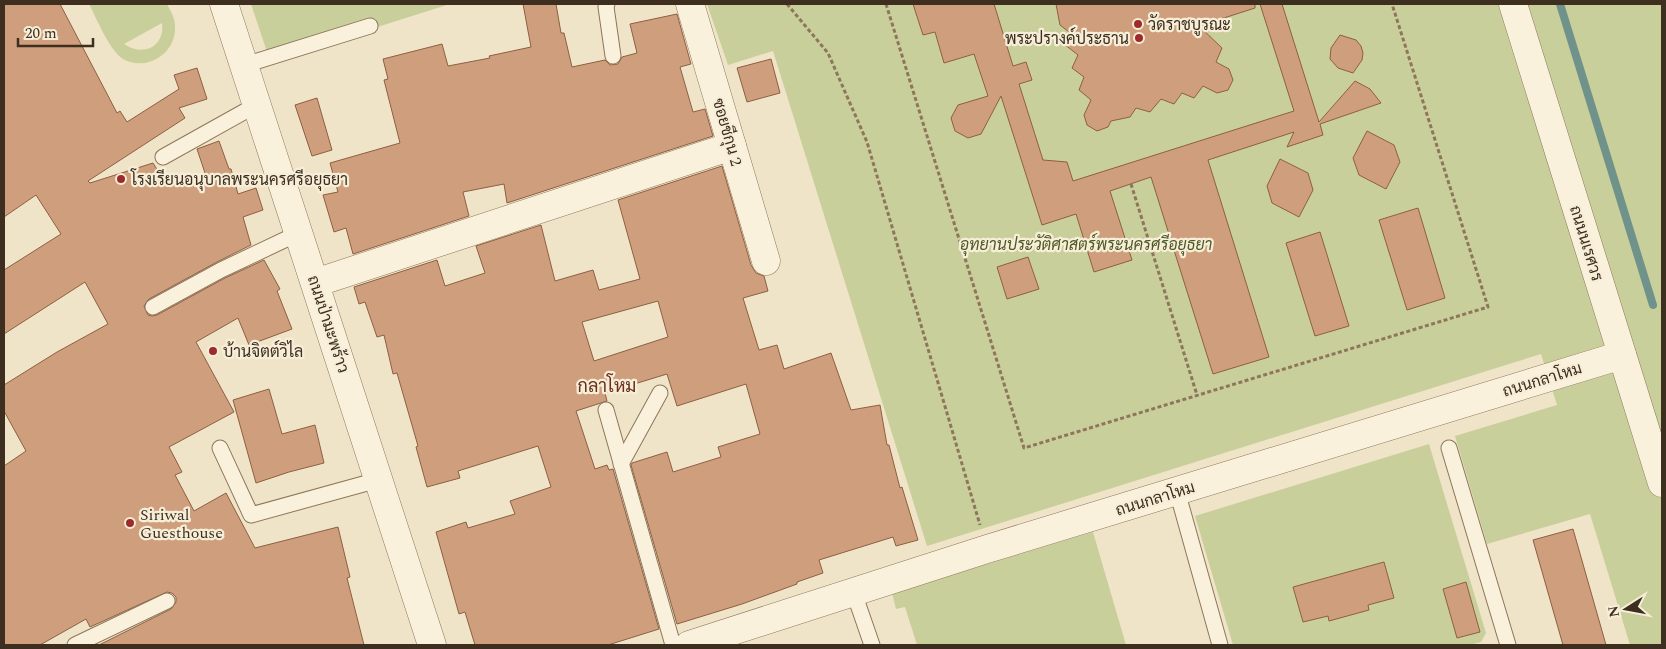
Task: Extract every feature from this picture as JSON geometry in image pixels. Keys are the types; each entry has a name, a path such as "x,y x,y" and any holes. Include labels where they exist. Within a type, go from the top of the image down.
{"street":[{"name":"ถนนป่ามะพร้าว","path":"224,4 432,645"},
{"name":"ซอยชีกุน 2","path":"690,4 766,261"},
{"name":"ถนนนเรศวร","path":"1513,4 1662,483"},
{"path":"315,283 732,146"},
{"name":"ถนนกลาโหม","path":"689,645 987,550 1622,354"}],"lane":[{"path":"607,4 612,56"},
{"path":"245,66 370,26"},
{"path":"162,157 258,104"},
{"path":"153,307 221,270 299,233"},
{"path":"621,464 660,393"},
{"path":"606,410 674,645"},
{"path":"220,448 251,515 378,480"},
{"path":"1449,448 1508,645"},
{"path":"1177,491 1220,645"},
{"path":"854,593 872,645"},
{"path":"75,645 168,601"}],"path":[{"path":"787,4 828,53 867,142 987,550"},
{"path":"886,4 1024,448 1488,307 1392,4"},
{"path":"1131,184 1197,395"}],"green space":[{"path":"89,4 167,4 175,22 174,38 165,53 150,62 132,62 123,59 113,49","holes":["162,23 162,31 156,44 151,47 138,50 124,44"]},
{"path":"251,4 450,4 270,61"},
{"name":"อุทยานประวัติศาสตร์พระนครศรีอยุธยา","path":"707,4 1662,4 1662,645 1630,645 1590,514 1487,544 1455,436 1557,405 1541,354 927,546 773,51 728,65"},
{"path":"1429,444 1486,633 1481,642 1469,645 1233,645 1195,516"},
{"path":"1093,532 1126,645 917,645 905,607 896,609 892,593"}],"building":[{"path":"4,4 60,4 117,113 120,111 127,122 179,89 174,75 197,68 207,99 179,108 185,118 88,181 90,183 153,163 168,187 206,176 197,149 219,141 229,169 231,169 238,194 256,188 263,210 243,217 251,245 149,299 144,306 148,315 157,315 225,278 264,260 280,289 277,291 292,329 249,345 238,318 196,342 234,412 169,447 182,472 175,475 194,511 226,493 255,548 338,527 350,577 347,578 364,645 99,645 171,609 176,602 176,597 172,593 167,592 90,627 86,619 40,645 4,645 4,466 26,451 4,411 4,385 57,352 108,324 85,282 4,334 4,270 61,234 36,195 4,217"},
{"path":"523,4 556,4 561,33 564,33 572,67 605,60 610,65 618,64 622,57 637,53 630,24 677,14 691,64 680,67 693,112 705,109 713,136 507,203 504,184 463,192 469,216 353,254 346,228 334,232 323,195 338,192 330,163 400,143 384,80 388,79 383,59 442,44 448,66 490,58 489,56 531,47"},
{"path":"913,4 994,4 1013,66 1026,62 1032,80 1019,84 1043,160 1067,162 1073,181 1294,111 1260,4 1282,4 1319,122 1355,81 1370,89 1381,103 1320,124 1323,135 1287,147 1294,132 1208,160 1269,357 1213,374 1151,177 1110,191 1132,260 1094,272 1076,214 1042,225 1001,96 981,134 968,138 955,131 951,118 958,105 988,96 974,54 944,63 935,32 923,35"},
{"path":"1056,4 1255,4 1255,8 1199,26 1222,48 1216,62 1229,69 1233,80 1228,90 1217,93 1203,86 1194,98 1182,93 1174,104 1161,99 1150,112 1136,108 1130,117 1111,121 1108,127 1097,131 1087,125 1084,115 1091,100 1079,90 1084,77 1072,68 1078,55 1064,44 1069,32 1060,25"},
{"path":"1340,35 1356,40 1361,46 1362,60 1353,73 1338,68 1330,59 1331,48"},
{"path":"771,59 780,93 747,102 737,68"},
{"path":"317,98 332,150 312,156 295,105"},
{"path":"1367,131 1394,145 1400,162 1386,189 1359,175 1353,158"},
{"path":"1280,159 1308,173 1313,190 1299,217 1272,203 1267,186"},
{"path":"722,166 751,265 756,273 764,276 768,291 743,298 759,350 777,345 784,369 831,353 851,410 880,405 887,445 889,445 900,488 902,487 918,540 896,546 893,537 819,560 823,573 742,604 677,624 631,465 632,463 667,452 673,472 721,457 718,447 760,434 746,384 677,406 667,374 605,393 607,401 576,411 595,469 607,465 609,470 613,469 659,629 608,645 475,645 465,612 459,614 436,532 466,522 468,528 515,514 510,501 551,487 538,446 458,471 460,478 427,487 416,447 418,446 397,373 393,374 384,335 377,337 365,302 359,304 354,287 437,260 445,286 485,273 476,246 541,225 555,281 593,270 599,290 640,279 618,200","holes":["658,301 668,337 594,361 582,322"]},
{"path":"1418,208 1445,298 1407,310 1379,220"},
{"path":"1320,232 1349,326 1315,336 1286,243"},
{"path":"1028,257 1039,289 1007,299 997,267"},
{"path":"269,389 282,434 315,425 324,463 256,483 233,400"},
{"path":"1573,529 1606,645 1563,645 1533,540"},
{"path":"1384,562 1394,598 1368,605 1369,610 1329,621 1328,616 1303,622 1293,587"},
{"path":"1466,582 1480,632 1457,638 1443,589"}],"waterway":[{"path":"1560,4 1653,305"}],"place":[{"name":"วัดราชบูรณะ","path":"1138,24"},
{"name":"พระปรางค์ประธาน","path":"1139,38"},
{"name":"โรงเรียนอนุบาลพระนครศรีอยุธยา","path":"121,179"},
{"name":"บ้านจิตต์วิไล","path":"213,351"},
{"name":"Siriwal Guesthouse","path":"130,523"}],"district":[{"name":"กลาโหม","path":"607,386"}]}
